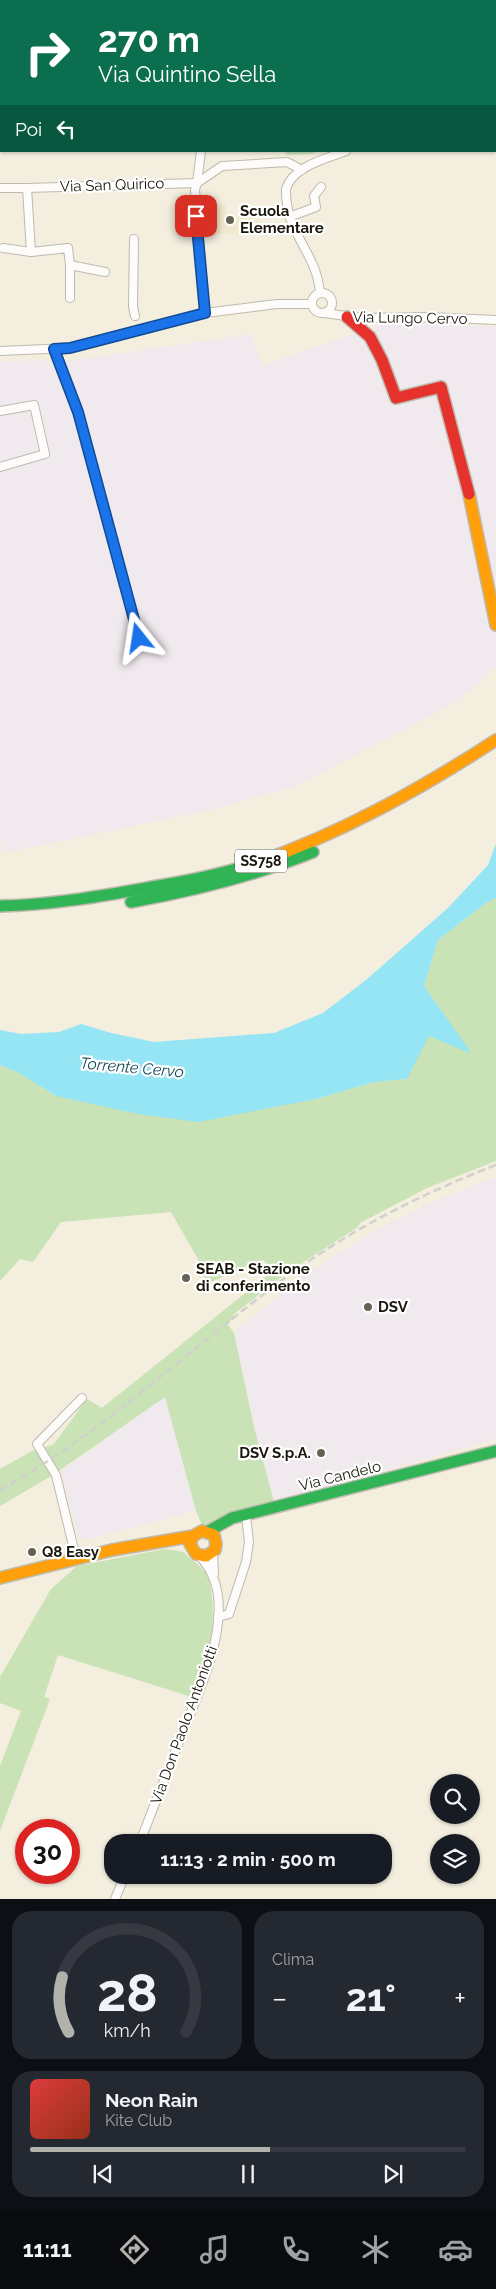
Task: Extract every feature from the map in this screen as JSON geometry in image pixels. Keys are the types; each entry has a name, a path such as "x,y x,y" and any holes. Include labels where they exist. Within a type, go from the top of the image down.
{"main road":[{"path":"342,316 370,337 382,360 396,398 441,387 466,482 496,625"},
{"name":"SS758","path":"0,906 49,905 165,885 249,865 311,843 350,825 408,794 496,740"},
{"name":"SS758","path":"0,913 42,912 159,897 281,866 355,834 416,802 496,750"},
{"name":"Via Candelo","path":"209,1531 232,1518 246,1516 496,1451"},
{"name":"Via Candelo","path":"215,1548 225,1528 246,1516"},
{"path":"0,1578 76,1558 193,1536 198,1531 209,1531 215,1535 215,1548 206,1556 172,1544 152,1544"},
{"path":"193,1536 195,1552"}],"street":[{"path":"201,152 195,190 197,236 205,313"},
{"path":"320,293 319,278 289,217 286,189 292,178 302,170 344,152"},
{"path":"197,183 222,166 288,162 302,170"},
{"name":"Via San Quirico","path":"0,188 197,183"},
{"path":"289,217 316,207 314,196 321,187"},
{"path":"27,188 30,252"},
{"path":"134,239 133,307 135,316"},
{"path":"3,248 30,252 68,248 70,298"},
{"path":"70,265 105,272"},
{"path":"312,304 314,296 320,293 327,294 342,316"},
{"path":"312,304 318,312 324,313 331,308 332,302"},
{"path":"0,351 70,348 205,313 277,304 312,304"},
{"name":"Via Lungo Cervo","path":"324,313 342,316 496,320"},
{"path":"54,349 78,412 139,638"},
{"path":"0,411 34,405 45,454 0,467"},
{"path":"76,1558 56,1475 37,1444 82,1398"},
{"path":"218,1618 228,1617 246,1562 249,1542 246,1516"},
{"name":"Via Don Paolo Antoniotti","path":"143,1834 213,1653 218,1618 213,1576 215,1548"},
{"name":"Via Don Paolo Antoniotti","path":"195,1552 213,1576"},
{"path":"115,1899 122,1884"}],"shaded area":[{"name":"Scuola Elementare","path":"207,205 226,206 227,214 230,215 231,220 239,219 238,215 252,215 253,220 263,220 264,234 206,234"},
{"path":"441,323 496,327 496,667 457,702 296,786 215,809 4,853 0,840 0,361 76,360 251,334 262,366 379,325"},
{"name":"DSV S.p.A.","path":"496,1177 496,1439 274,1502 254,1427 234,1333 294,1282 379,1228 445,1197"},
{"path":"165,1397 196,1511 84,1540 78,1537 61,1471"}],"green space":[{"path":"285,152 317,152 312,154 287,155"},
{"path":"496,898 496,1161 427,1188 360,1223 358,1227 288,1272 234,1314 228,1325 234,1333 254,1427 274,1502 231,1513 207,1526 202,1525 196,1511 165,1397 53,1475 0,1506 0,1469 32,1451 53,1445 87,1399 102,1408 274,1270 263,1260 206,1284 198,1259 171,1212 61,1222 33,1262 20,1259 0,1281 0,1065 19,1073 56,1096 316,1099 374,1082 406,1079 424,986 438,940 486,903"},
{"path":"165,1549 184,1552 207,1572 211,1590 213,1621 211,1636 204,1665 192,1697 58,1655 44,1697 50,1699 0,1831 0,1766 21,1711 0,1703 0,1677 51,1589 77,1566"}],"water":[{"name":"Torrente Cervo","path":"496,844 496,898 486,903 438,940 424,986 472,1054 429,1036 407,1079 374,1082 316,1099 198,1122 138,1114 56,1096 19,1073 0,1065 0,1030 21,1034 59,1032 81,1024 111,1033 154,1042 274,1033 323,1013 366,980 448,908 488,865"}],"railway":[{"path":"0,1490 37,1468 108,1418 302,1265 355,1232 410,1202 496,1165"}],"traffic: fast":[{"path":"131,902 223,882 291,861 313,852"},
{"path":"0,906 57,902 114,894 203,877 253,864"},
{"path":"209,1531 232,1518 496,1451"}],"traffic: slow":[{"path":"469,494 496,625"},
{"path":"253,864 317,839 378,810 496,740"},
{"path":"0,1578 112,1550 193,1536 202,1531 214,1535 215,1550 206,1556 196,1554 190,1544 193,1536"}],"traffic: jam":[{"path":"347,317 370,337 382,360 396,398 441,387 469,494"}],"place":[{"name":"Scuola Elementare","path":"230,220"},
{"name":"SEAB - Stazione di conferimento","path":"186,1278"},
{"name":"DSV","path":"368,1307"},
{"name":"DSV S.p.A.","path":"321,1453"},
{"name":"Q8 Easy","path":"32,1552"}],"route":[{"path":"139,638 78,412 54,349 70,348 205,313 196,216"}]}
